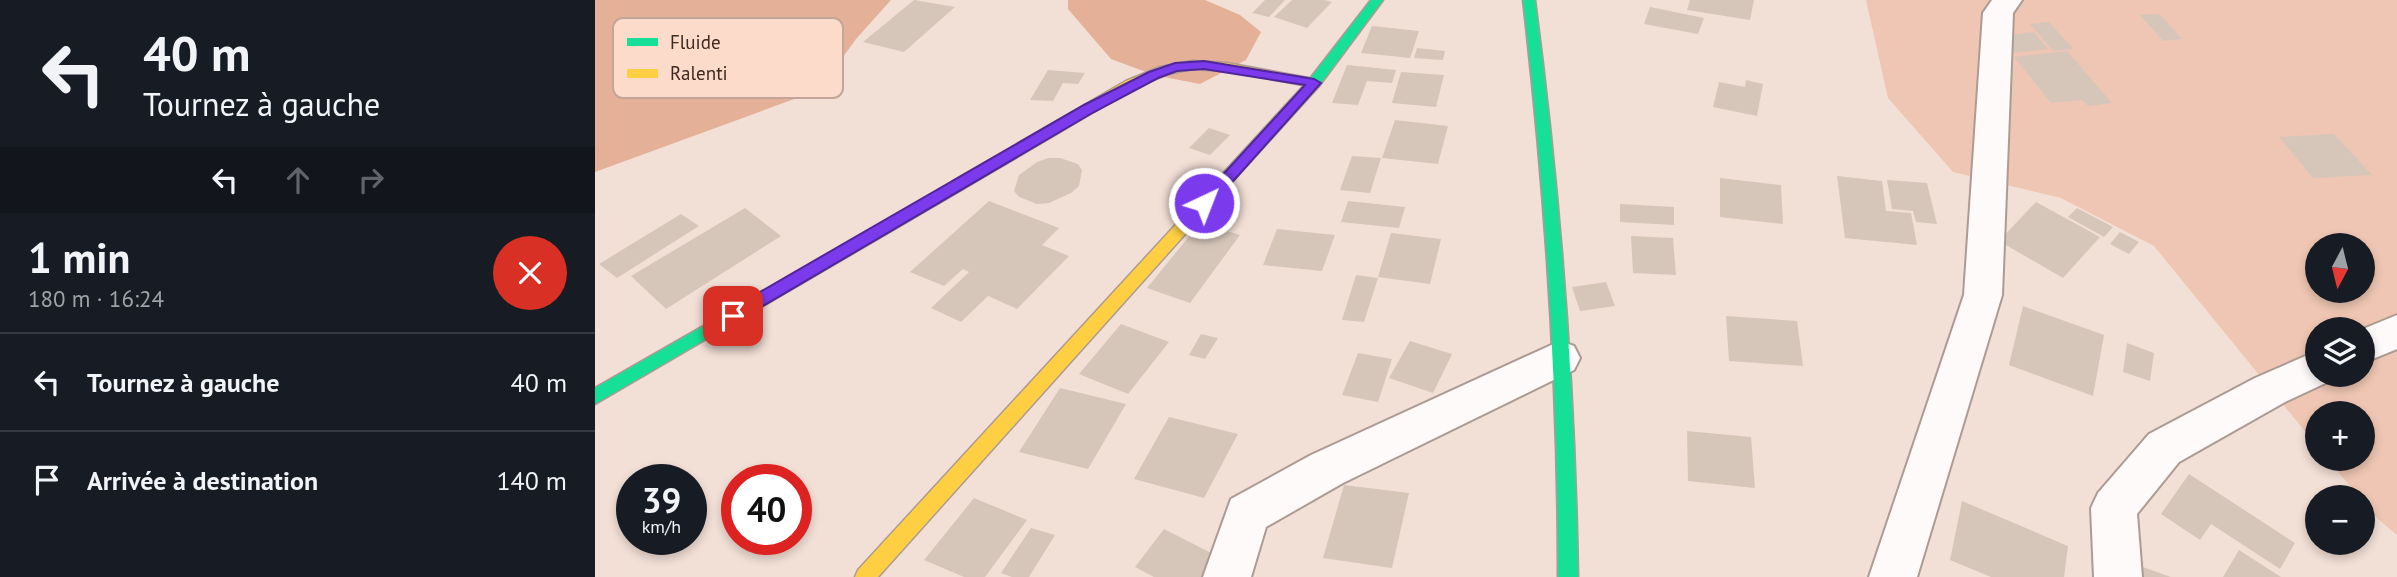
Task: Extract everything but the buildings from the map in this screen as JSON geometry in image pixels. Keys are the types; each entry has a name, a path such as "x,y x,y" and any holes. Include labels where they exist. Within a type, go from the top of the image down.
{"main road":[{"path":"865,577 1314,83 1377,0"},
{"path":"1529,0 1538,59 1560,358 1569,529 1568,577"},
{"path":"595,397 1089,108 1154,75 1175,67 1204,65 1314,83"}],"street":[{"path":"1893,577 1983,295 1998,13 2007,0"},
{"path":"2375,341 2397,331"},
{"path":"1227,577 1247,514 1327,469 1560,358"},
{"path":"2117,577 2114,508 2164,447 2305,374"}],"shaded area":[{"path":"595,0 891,0 843,57 843,18 613,18 613,98 797,98 595,172"},
{"path":"1068,0 1205,0 1240,15 1261,32 1246,60 1200,84 1154,75 1111,59 1068,9"},
{"path":"1866,0 2397,0 2397,535 2375,515 2375,485 2349,485 2337,471 2375,471 2375,401 2305,401 2305,431 2154,246 2061,198 1953,172 1888,98"}],"traffic: fast":[{"path":"1208,199 1314,83 1377,0"},
{"path":"1529,0 1557,318 1565,448 1568,577"},
{"path":"595,397 958,185"}],"traffic: slow":[{"path":"958,185 1131,84 1165,70 1192,65 1227,67 1314,83"},
{"path":"865,577 1208,199"}],"route":[{"path":"733,316 1089,108 1154,75 1175,67 1204,65 1314,83 1204,203"}]}
